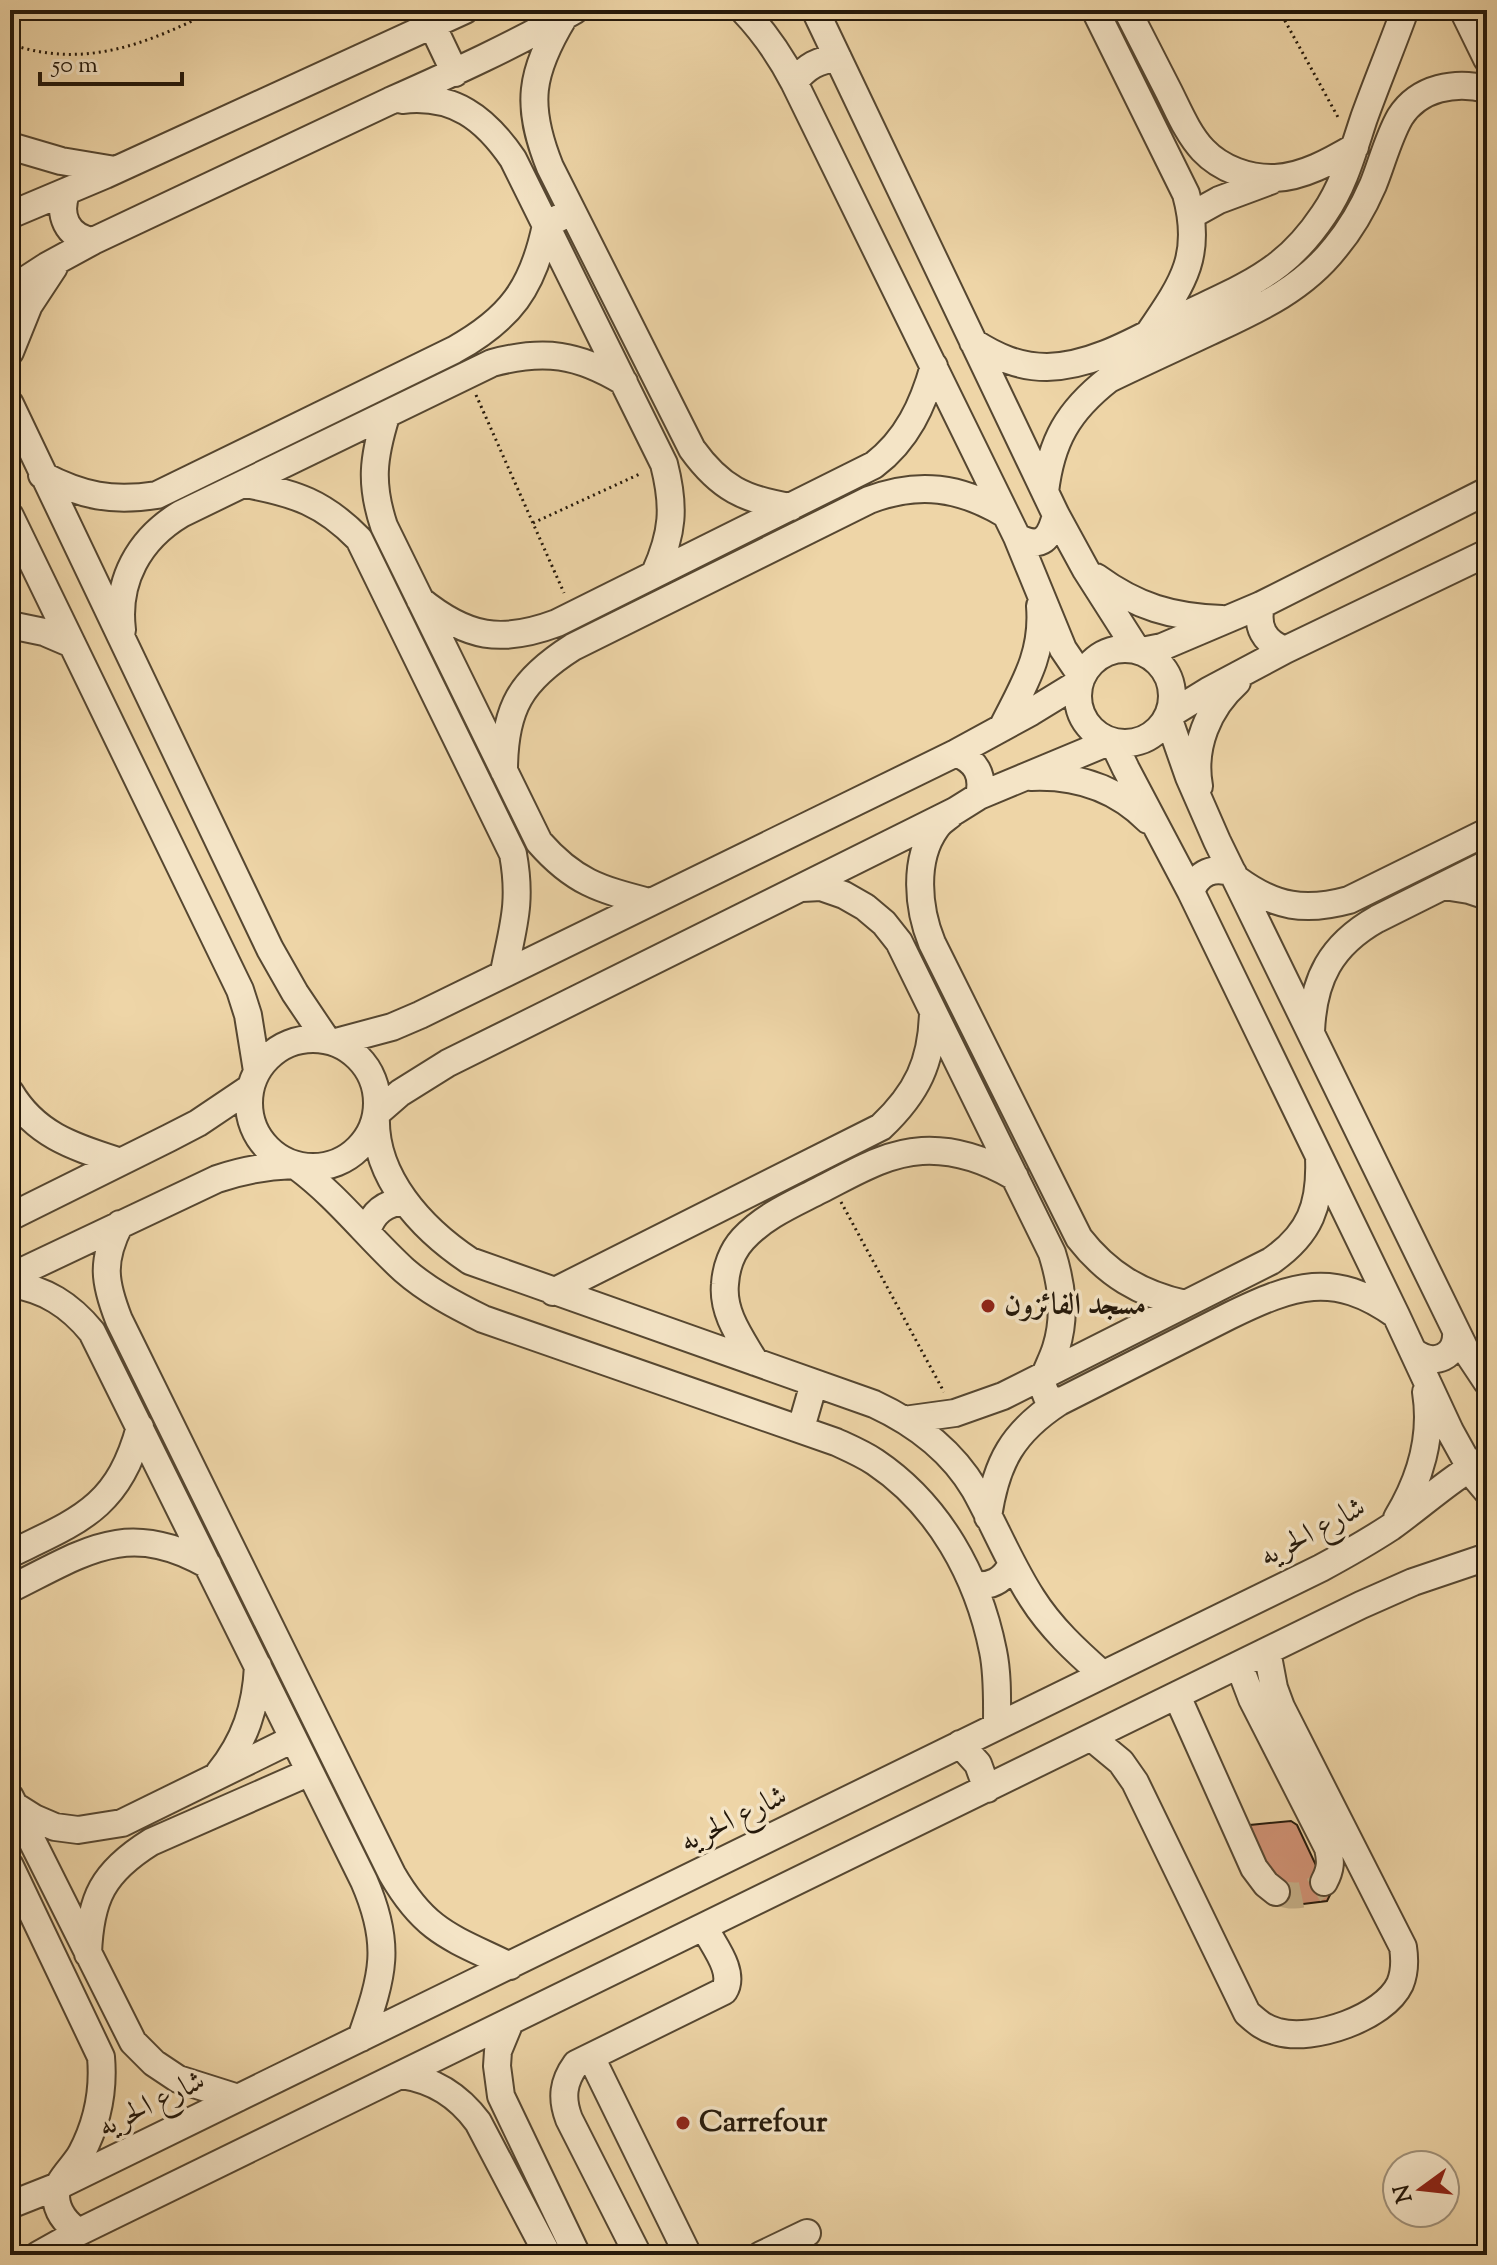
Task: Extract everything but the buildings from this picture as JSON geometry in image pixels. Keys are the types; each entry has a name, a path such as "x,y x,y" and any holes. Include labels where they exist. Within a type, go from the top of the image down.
{"street":[{"path":"743,10 781,56 1011,526 1063,649 1081,680"},
{"path":"815,10 1050,503 1086,570 1140,650 1160,663 1167,673 1173,693 1168,716 1176,745 1203,809 1456,1331 1487,1382"},
{"path":"1095,10 1186,194 1192,215 1190,259 1183,280 1149,333"},
{"path":"1127,10 1188,129 1204,151 1225,167 1251,177 1277,178"},
{"path":"504,771 508,723 530,681 547,663 573,647 869,500 908,489 959,492 984,501 1030,543 1043,540 1052,530 1048,465 1057,439 1103,368 1149,333 1252,282 1281,263 1305,239 1326,211 1343,181 1405,10"},
{"path":"1463,10 1487,59"},
{"path":"10,215 115,170 429,18 462,11"},
{"path":"10,290 93,241 455,73 570,13"},
{"path":"570,13 549,41 539,65 534,91 534,117 545,155 692,449 723,484 744,496 791,507"},
{"path":"429,18 455,73"},
{"path":"794,82 813,64 838,58"},
{"path":"973,342 992,354 1020,365 1047,367 1074,363 1103,368 1265,306 1298,285 1335,249 1364,206 1402,114 1418,98 1439,87 1462,84 1487,89"},
{"path":"391,101 419,98 448,103 474,116 497,135 513,159 664,464 671,491 671,520 666,548 655,573"},
{"path":"1364,119 1381,120 1391,135"},
{"path":"1161,143 1180,140 1188,129"},
{"path":"10,146 61,161 115,170"},
{"path":"1192,215 1248,188 1316,167 1355,147"},
{"path":"67,191 62,210 68,228 93,241"},
{"path":"546,225 572,211"},
{"path":"42,475 86,494 121,498 157,495 454,350 481,335 518,298 541,251 546,225"},
{"path":"10,352 29,305 44,279 63,257"},
{"path":"481,335 494,345 492,363"},
{"path":"123,641 120,614 123,587 133,562 148,540 168,522 492,363 519,356 546,354 574,358 624,382"},
{"path":"420,600 439,616 460,627 507,636 531,633 573,615 874,465 889,454 918,413 934,366"},
{"path":"10,404 270,949 295,993 331,1041 349,1049 369,1070 374,1084 377,1114 375,1135 382,1157 405,1201 423,1224 470,1261 874,1404 904,1420 931,1439 954,1461 973,1488 1032,1599 1051,1625 1102,1674"},
{"path":"386,416 374,466 374,487 384,526 539,842 575,876 597,887 649,902"},
{"path":"664,464 678,464 692,449"},
{"path":"874,465 889,474 892,484 888,493"},
{"path":"245,484 300,496 322,507 359,539 513,854 518,877 518,900 516,924 504,972"},
{"path":"1487,491 1226,620 1162,647 1115,649 1105,653 1087,667 1081,680 1079,707 1084,718 1100,736 1112,741 1145,739 1168,716 1208,691 1285,650 1487,553"},
{"path":"157,495 155,512 168,522"},
{"path":"10,516 240,990 248,1015 253,1079 248,1104 257,1136 280,1159 296,1165 318,1182 404,1270 455,1305 483,1319 836,1442 874,1461 907,1486 935,1517 958,1553 973,1585 994,1654 997,1725"},
{"path":"359,539 366,529 384,526"},
{"path":"1086,570 1117,592 1151,609 1188,618 1226,620"},
{"path":"1002,728 1029,676 1038,650 1041,622 1039,594"},
{"path":"1261,605 1258,616 1265,638 1285,650"},
{"path":"10,625 44,632 72,644"},
{"path":"531,633 532,652 547,663"},
{"path":"1203,809 1196,770 1203,731 1221,696 1250,669"},
{"path":"10,1217 198,1123 253,1079 275,1050 286,1044 299,1039 331,1041 392,1027 956,753 1081,680"},
{"path":"10,1277 193,1189 241,1171 267,1166 323,1166 347,1158 371,1132 377,1114 400,1093 448,1063 802,888 979,796 1112,741"},
{"path":"1112,741 1191,892 1450,1431 1479,1462 1476,1478 1487,1491"},
{"path":"956,753 975,764 980,775 979,796"},
{"path":"1024,778 1054,776 1097,786 1136,808 1158,829"},
{"path":"955,811 936,828 926,851 921,876 921,902 926,927 1079,1238 1108,1270 1125,1282 1144,1292 1185,1304"},
{"path":"1191,892 1199,877 1207,872 1224,870 1255,892 1278,902 1301,907 1325,906 1349,900 1487,832"},
{"path":"513,854 522,859 531,858 538,851 539,842"},
{"path":"1311,1032 1312,1008 1318,984 1328,962 1343,943 1362,928 1487,864"},
{"path":"1444,886 1487,896"},
{"path":"802,888 821,887 844,895 884,923 899,942 933,1009 1052,1253 1061,1289 1061,1327 1042,1384 1044,1393 1059,1402"},
{"path":"1349,900 1348,918 1362,928"},
{"path":"899,942 909,928 926,927"},
{"path":"229,967 241,969 253,966 270,949"},
{"path":"553,1292 881,1127 901,1109 916,1087 927,1062 933,1009"},
{"path":"11,1098 48,1133 70,1145 121,1162"},
{"path":"881,1127 895,1137 896,1155"},
{"path":"755,1362 727,1311 724,1287 729,1263 740,1242 758,1225 831,1185 896,1155 945,1151 970,1156 1015,1177"},
{"path":"904,1420 955,1413 991,1401 1271,1261 1291,1247 1306,1227 1316,1204 1320,1180 1318,1154"},
{"path":"367,1231 376,1213 394,1202 405,1201"},
{"path":"120,1224 106,1259 106,1280 119,1320 402,1892 437,1930 510,1966"},
{"path":"1052,1253 1064,1255 1070,1252 1078,1244 1079,1238"},
{"path":"10,1284 35,1288 57,1299 77,1313 92,1332 375,1906 383,1957 380,1983 361,2038"},
{"path":"988,1517 992,1488 1001,1461 1016,1437 1036,1417 1059,1402 1229,1316 1296,1288 1323,1286 1350,1289 1374,1299 1396,1315"},
{"path":"1216,1289 1222,1291 1230,1302 1229,1316"},
{"path":"92,1332 103,1320 119,1320"},
{"path":"1418,1362 1443,1358 1454,1347 1456,1331"},
{"path":"1392,1526 1409,1498 1421,1468 1427,1436 1428,1404 1418,1362"},
{"path":"801,1428 814,1383"},
{"path":"10,1554 76,1522 95,1508 124,1471 140,1427"},
{"name":"شارع الحريه","path":"10,2205 58,2186 1321,1568 1392,1526 1479,1462"},
{"path":"76,1522 87,1531 91,1543 89,1550"},
{"path":"10,1589 89,1550 114,1543 139,1541 175,1549 208,1565"},
{"path":"38,2255 79,2232 1387,1593 1487,1557"},
{"path":"973,1585 992,1585 1001,1580 1012,1564"},
{"path":"1092,1738 1121,1762 1135,1782 1247,2013 1262,2026 1281,2034 1332,2029 1358,2020 1392,1998 1401,1982 1405,1965 1403,1947 1281,1707 1267,1651"},
{"path":"1239,1665 1252,1699 1328,1848 1330,1871 1324,1882"},
{"path":"216,1777 243,1736 254,1702 258,1666"},
{"path":"1177,1696 1254,1868 1276,1892"},
{"path":"12,1801 34,1818 55,1827 78,1830 101,1828 122,1823 293,1739"},
{"path":"960,1744 978,1764 987,1789"},
{"path":"88,1954 89,1926 96,1900 109,1876 128,1857 151,1842 310,1772"},
{"path":"12,1801 133,2042 154,2063 178,2079 238,2098"},
{"path":"10,1866 101,2057 101,2097 93,2127 81,2154 58,2186 56,2197 63,2218 79,2232"},
{"path":"375,1906 395,1903 402,1892"},
{"path":"638,2255 565,2108 563,2096 569,2074 576,2064 724,1991 729,1976 704,1927"},
{"path":"510,2022 498,2051 497,2081 501,2096 577,2255"},
{"path":"101,2057 123,2054 133,2042"},
{"path":"591,2057 688,2255"},
{"path":"401,2075 431,2082 469,2110 548,2255"},
{"path":"761,2255 807,2233"}],"path":[{"path":"10,44 57,54 90,54 165,35 215,10"},
{"path":"1279,10 1355,147"},
{"path":"467,375 573,615"},
{"path":"533,523 664,464"},
{"path":"831,1185 955,1413"}],"tunnel":[{"path":"1276,1892 1302,1895 1324,1882"}],"place":[{"name":"مسجد الفائزون","path":"988,1306"},
{"name":"Carrefour","path":"683,2123"}]}
